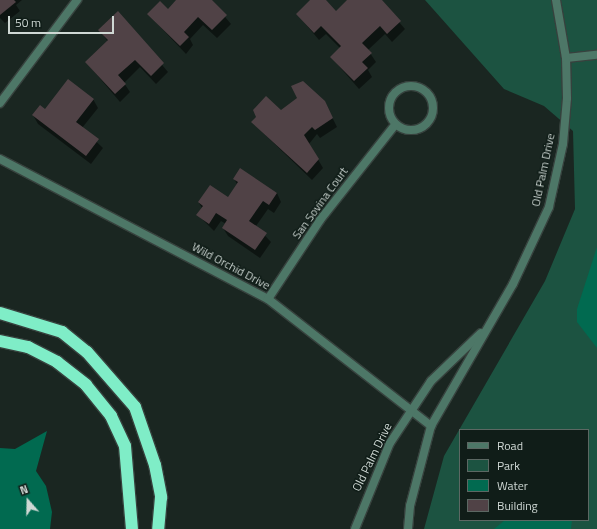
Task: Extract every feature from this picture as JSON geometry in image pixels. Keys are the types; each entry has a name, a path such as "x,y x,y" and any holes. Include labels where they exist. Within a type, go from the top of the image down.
{"highway":[{"path":"0,313 62,332 87,352 135,407 160,491 158,529"},
{"path":"0,341 28,347 57,362 86,385 111,416 125,446 132,529"}],"street":[{"path":"0,103 77,0"},
{"name":"Old Palm Drive","path":"408,529 410,506 431,426 484,330 513,284 549,207 563,144 567,98 566,58 556,0"},
{"path":"566,58 597,55"},
{"path":"410,86 426,92 433,107 428,123 412,131 395,125 388,109 394,93 410,86"},
{"name":"San Sovina Court","path":"268,299 320,220 395,125"},
{"name":"Wild Orchid Drive","path":"0,159 268,299 431,426"},
{"name":"Old Palm Drive","path":"355,529 390,443 411,410 431,381 484,330"}],"green space":[{"path":"425,0 597,0 597,529 424,529 444,456 459,430 459,521 589,521 589,429 460,429 545,281 575,209 573,131 544,106 504,89"}],"water":[{"path":"597,247 597,348 577,322 577,309"},
{"path":"47,431 36,471 46,486 52,512 50,529 0,529 0,448 15,449"},
{"path":"504,521 572,521 571,529 494,529"}],"building":[{"path":"0,0 14,0 16,2 0,15"},
{"path":"176,0 212,0 227,15 212,30 198,17 184,32 189,37 180,46 147,14 160,1 168,9"},
{"path":"310,0 326,0 336,11 347,0 382,0 401,21 387,34 380,26 362,43 372,53 362,62 368,68 354,81 330,57 341,46 321,26 314,33 296,14"},
{"path":"118,11 164,63 151,76 135,60 118,75 126,84 115,94 85,62 108,40 98,30"},
{"path":"68,79 94,99 76,122 99,139 86,156 32,115 40,105 45,109"},
{"path":"303,81 325,101 333,118 315,130 312,127 304,135 319,159 307,173 251,122 256,117 253,110 266,96 281,110 297,98 291,86"},
{"path":"240,168 277,193 269,205 263,201 249,221 267,233 255,250 222,228 227,220 216,213 209,224 196,215 203,206 198,202 210,185 228,197 238,182 233,179"}]}
